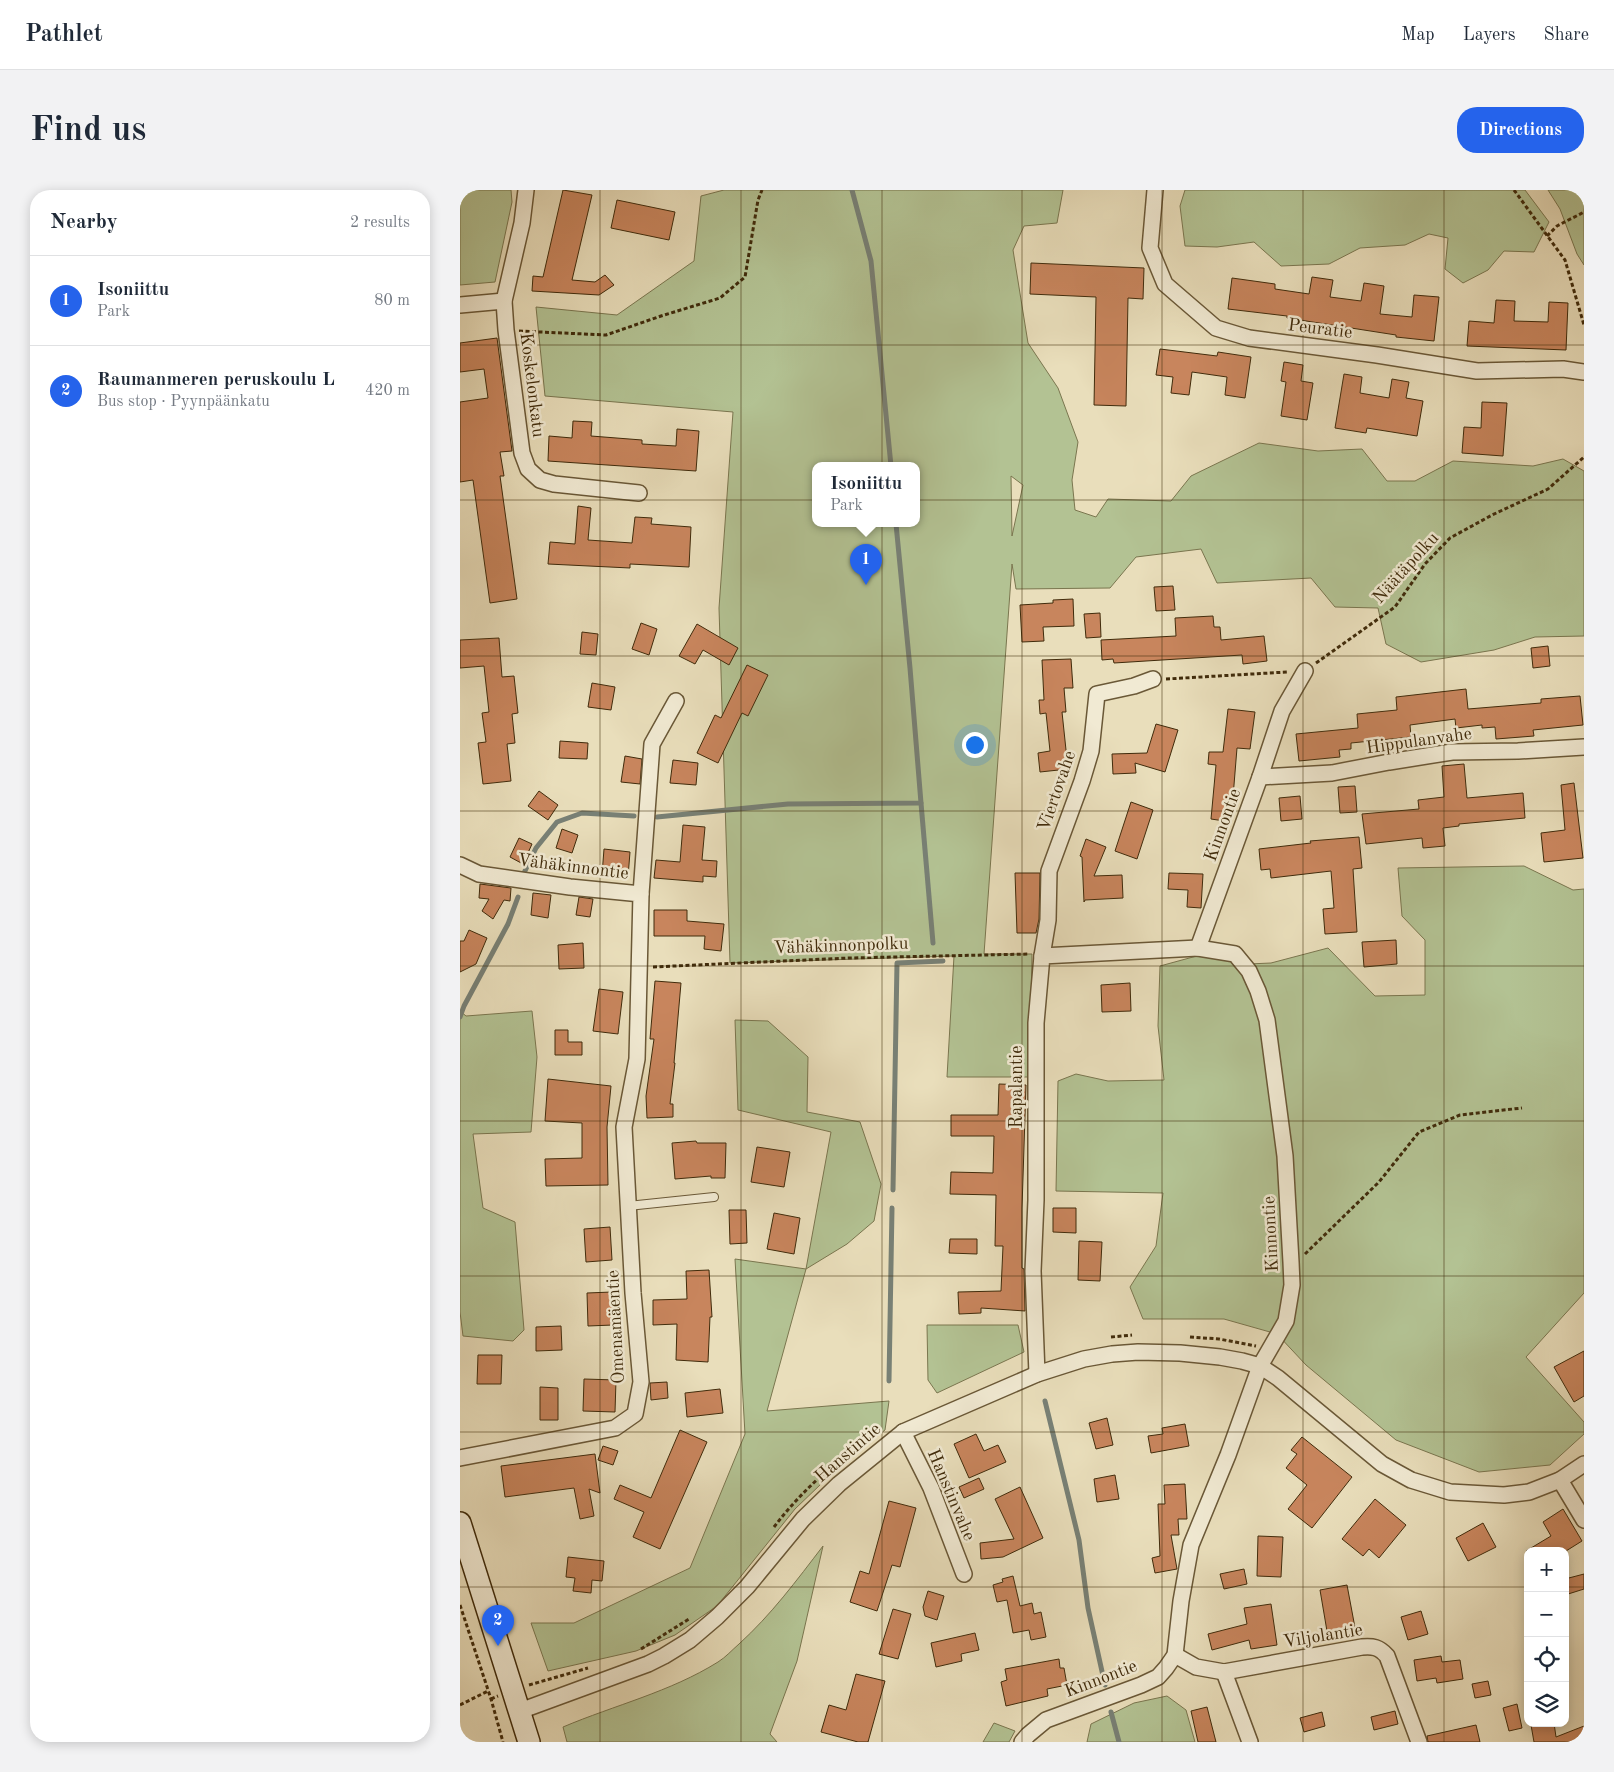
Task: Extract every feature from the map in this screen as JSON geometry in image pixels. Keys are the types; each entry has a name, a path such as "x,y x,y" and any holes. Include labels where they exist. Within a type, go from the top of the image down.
{"main road":[{"path":"460,1523 529,1742"}],"street":[{"name":"Koskelonkatu","path":"526,190 522,223 504,301 522,453 528,469 540,480 554,484 639,493"},
{"name":"Peuratie","path":"1155,190 1150,248 1165,284 1216,328 1249,338 1478,371 1562,369 1584,372"},
{"path":"460,305 504,301"},
{"name":"Kinnontie","path":"1022,1742 1046,1720 1141,1686 1158,1678 1175,1655 1181,1601 1191,1545 1228,1456 1260,1366 1286,1321 1292,1285 1285,1156 1267,1020 1258,991 1249,971 1235,954 1198,948 1282,711 1305,670"},
{"name":"Viertovahe","path":"1042,956 1048,920 1048,871 1073,807 1091,751 1097,694 1134,686 1153,679"},
{"path":"641,894 652,744 676,701"},
{"name":"Hippulanvahe","path":"1260,777 1332,773 1452,752 1518,752 1584,747"},
{"name":"Vähäkinnontie","path":"460,865 479,874 570,887 641,894 640,967"},
{"path":"1042,956 1198,948"},
{"name":"Rapalantie","path":"1037,1374 1033,1271 1036,1200 1036,1023 1042,956"},
{"name":"Omenamäentie","path":"460,1458 615,1428 635,1414 641,1382 624,1127 637,1059 640,967"},
{"name":"Hanstintie","path":"520,1711 648,1664 690,1640 718,1618 747,1587 803,1518 839,1484 903,1432 1037,1374 1084,1359 1138,1352 1180,1353 1220,1357 1260,1366"},
{"path":"1260,1366 1278,1378 1382,1464 1411,1480 1450,1492 1504,1495 1529,1492 1560,1480 1584,1464"},
{"name":"Hanstinvahe","path":"903,1432 931,1488 964,1574"},
{"path":"1560,1480 1584,1520"},
{"name":"Viljolantie","path":"1175,1655 1196,1667 1224,1672 1362,1647 1372,1646 1381,1649 1387,1656 1419,1742"},
{"path":"1224,1672 1250,1742"}],"lane":[{"path":"628,1206 714,1197"}],"path":[{"path":"506,330 606,335 720,298 745,277 758,200 762,190"},
{"path":"1514,190 1565,260 1584,325"},
{"path":"1547,236 1557,226 1584,212"},
{"name":"Näätäpolku","path":"1305,670 1394,607 1425,564 1450,538 1492,515 1548,489 1584,457"},
{"path":"1153,679 1179,680 1305,670"},
{"name":"Vähäkinnonpolku","path":"640,967 849,958 1016,954 1042,956"},
{"path":"1291,1262 1300,1259 1379,1182 1419,1132 1460,1115 1522,1108"},
{"path":"1111,1337 1140,1336"},
{"path":"1189,1337 1253,1344 1268,1353"},
{"path":"769,1534 792,1504 845,1455 877,1431"},
{"path":"460,1605 503,1742"},
{"path":"636,1652 689,1619"},
{"path":"491,1699 590,1667"},
{"path":"460,1705 488,1691"}],"green space":[{"path":"460,190 511,190 512,202 495,282 460,285"},
{"path":"724,190 1063,190 1057,223 1024,226 1013,250 1028,343 1058,388 1078,442 1072,480 1075,510 1096,517 1108,499 1171,501 1191,476 1259,443 1318,451 1362,449 1387,481 1415,481 1453,461 1533,466 1563,459 1584,471 1584,636 1535,637 1494,650 1421,662 1386,644 1378,608 1335,607 1311,578 1217,583 1201,549 1136,557 1110,588 1016,589 1012,564 984,954 1032,954 1030,1077 947,1077 954,956 730,963 719,608 733,412 545,396 536,307 617,315 694,261 701,196","holes":["1011,476 1023,485 1012,536"]},
{"path":"1185,190 1525,190 1549,222 1534,252 1504,251 1488,270 1463,283 1445,269 1448,238 1429,234 1405,245 1360,248 1329,264 1281,266 1254,242 1217,247 1185,246 1180,206"},
{"path":"1548,190 1584,190 1584,265 1577,254 1560,209"},
{"path":"1524,866 1573,890 1584,889 1584,1293 1526,1357 1584,1422 1584,1434 1550,1465 1479,1472 1396,1440 1306,1365 1277,1334 1224,1319 1143,1319 1130,1287 1156,1246 1163,1193 1056,1191 1058,1081 1076,1074 1108,1081 1164,1080 1158,1026 1160,966 1215,951 1248,964 1271,963 1328,948 1375,996 1425,995 1425,940 1402,916 1398,868"},
{"path":"460,1011 466,1016 532,1011 537,1057 531,1132 473,1134 483,1208 515,1222 524,1330 513,1341 463,1336 460,1312"},
{"path":"735,1020 768,1021 808,1057 807,1112 860,1122 881,1184 874,1221 847,1244 806,1269 831,1132 738,1110"},
{"path":"735,1259 806,1269 767,1411 889,1401 885,1430 847,1459 795,1509 717,1606 675,1635 636,1651 548,1671 531,1623 574,1623 690,1568 745,1434"},
{"path":"927,1325 1018,1325 1024,1352 937,1393 928,1380"},
{"path":"823,1546 797,1661 770,1734 777,1742 567,1742 563,1727 681,1682 721,1660 751,1633 773,1609"},
{"path":"1167,1696 1186,1710 1195,1742 1087,1742 1091,1724 1134,1703"},
{"path":"994,1723 1015,1731 1009,1742 983,1742"}],"building":[{"path":"563,190 592,195 572,280 595,282 605,275 614,285 599,295 532,291 533,276 543,277"},
{"path":"617,200 675,212 669,240 611,228"},
{"path":"1031,263 1144,268 1143,299 1128,298 1126,406 1094,405 1096,297 1030,294"},
{"path":"1312,277 1333,280 1330,297 1361,301 1364,283 1384,286 1380,314 1412,317 1414,295 1439,297 1434,341 1396,337 1396,335 1287,318 1287,316 1228,309 1232,278 1275,284 1275,289 1309,294"},
{"path":"1496,300 1515,301 1514,321 1548,322 1549,302 1568,303 1566,350 1467,346 1469,321 1494,323"},
{"path":"497,338 512,451 500,452 504,476 500,476 517,599 490,603 473,480 460,482 460,402 488,398 484,369 460,372 460,343"},
{"path":"1160,349 1217,356 1218,352 1251,357 1245,398 1225,395 1227,377 1192,372 1189,395 1171,393 1173,377 1156,375"},
{"path":"1284,362 1303,365 1301,381 1313,383 1307,420 1281,416 1286,382 1281,381"},
{"path":"1344,374 1362,377 1360,393 1389,398 1392,379 1409,382 1406,398 1423,401 1417,436 1367,428 1366,433 1335,428"},
{"path":"1482,402 1507,403 1503,456 1462,453 1464,427 1481,428"},
{"path":"573,421 592,422 591,436 642,440 642,444 676,446 677,429 699,431 696,471 548,461 549,436 572,438"},
{"path":"578,506 591,508 588,540 632,543 635,517 652,518 651,524 691,527 689,567 630,564 630,568 548,564 550,542 575,544"},
{"path":"1173,586 1175,610 1156,611 1154,587"},
{"path":"1073,599 1074,626 1043,627 1044,641 1022,642 1020,605 1053,603 1053,600"},
{"path":"1100,613 1101,637 1086,638 1084,614"},
{"path":"1213,616 1214,627 1220,627 1221,640 1264,636 1267,661 1243,664 1242,655 1114,663 1113,659 1102,660 1101,640 1176,636 1175,618"},
{"path":"641,623 657,629 649,655 632,649"},
{"path":"697,624 738,648 729,665 703,650 695,664 679,656"},
{"path":"582,632 598,634 596,655 580,654"},
{"path":"499,638 502,677 514,676 518,713 512,714 515,743 507,744 511,781 483,784 478,743 486,742 482,713 489,712 484,666 460,668 460,640"},
{"path":"1548,646 1550,666 1533,668 1531,648"},
{"path":"1071,659 1073,688 1064,688 1066,712 1062,712 1068,769 1040,772 1038,753 1050,751 1046,713 1040,714 1039,700 1044,700 1042,660"},
{"path":"747,665 768,675 748,716 742,713 718,763 697,753 715,715 721,718"},
{"path":"592,683 615,687 611,710 588,707"},
{"path":"1466,689 1468,709 1541,703 1541,699 1580,696 1583,725 1533,730 1534,736 1496,739 1495,727 1482,728 1482,725 1456,728 1455,719 1410,725 1411,737 1351,743 1351,749 1339,750 1340,757 1299,761 1296,734 1358,728 1357,714 1397,710 1396,697"},
{"path":"1228,709 1255,712 1250,749 1237,748 1231,822 1211,819 1216,765 1208,764 1209,752 1223,752"},
{"path":"1156,724 1178,730 1165,772 1135,763 1136,773 1113,774 1112,754 1147,753"},
{"path":"560,741 588,743 587,759 559,758"},
{"path":"625,756 642,759 640,784 621,782"},
{"path":"673,760 698,763 696,785 670,783"},
{"path":"1464,764 1467,798 1523,793 1525,818 1459,824 1459,826 1443,828 1445,846 1423,848 1422,838 1366,844 1362,814 1419,809 1418,800 1444,797 1442,766"},
{"path":"1574,783 1583,858 1544,862 1541,833 1565,830 1561,785"},
{"path":"1355,786 1357,812 1340,813 1338,787"},
{"path":"539,791 558,805 548,820 528,806"},
{"path":"1300,796 1302,819 1281,821 1279,798"},
{"path":"1131,802 1153,810 1137,859 1115,851"},
{"path":"683,825 705,827 702,860 717,861 716,877 703,876 703,882 654,878 656,860 680,862"},
{"path":"562,829 578,835 572,853 556,848"},
{"path":"1359,837 1362,868 1353,869 1357,932 1325,934 1323,909 1334,908 1331,871 1271,878 1270,869 1261,870 1259,849 1311,843 1310,841"},
{"path":"519,838 532,844 523,864 510,857"},
{"path":"1086,839 1106,847 1094,876 1122,875 1123,898 1085,900 1084,902 1082,857 1080,856"},
{"path":"604,849 630,852 628,877 602,875"},
{"path":"1015,873 1040,873 1039,919 1036,933 1017,933"},
{"path":"1169,873 1203,874 1201,908 1187,907 1188,890 1168,889"},
{"path":"480,884 511,888 510,901 504,900 493,919 482,911 489,899 479,898"},
{"path":"533,893 551,895 548,918 531,915"},
{"path":"579,897 593,899 590,917 576,915"},
{"path":"654,910 687,910 687,921 724,924 721,951 704,949 705,936 654,936"},
{"path":"469,930 487,938 476,964 460,972 460,941 464,941"},
{"path":"1396,940 1397,964 1364,967 1362,942"},
{"path":"583,943 584,968 559,969 558,945"},
{"path":"655,981 681,983 670,1104 673,1104 673,1117 647,1118 646,1096 654,1039 650,1039"},
{"path":"1130,983 1131,1011 1102,1012 1101,985"},
{"path":"599,989 623,992 618,1034 593,1031"},
{"path":"555,1030 568,1030 568,1042 582,1042 582,1055 555,1055"},
{"path":"548,1079 611,1086 607,1127 608,1185 546,1186 545,1159 582,1158 582,1123 545,1121"},
{"path":"999,1084 1026,1085 1022,1208 1022,1268 1024,1269 1025,1311 981,1308 981,1313 959,1314 958,1292 1001,1291 1003,1246 995,1246 996,1195 950,1194 951,1172 993,1173 994,1136 951,1136 951,1115 998,1115"},
{"path":"696,1141 697,1143 726,1143 725,1178 711,1178 711,1176 675,1179 672,1143"},
{"path":"757,1147 790,1152 784,1187 751,1182"},
{"path":"1053,1208 1076,1208 1076,1233 1053,1232"},
{"path":"729,1210 746,1210 747,1243 730,1244"},
{"path":"774,1213 800,1218 794,1254 767,1249"},
{"path":"610,1227 612,1260 586,1262 584,1229"},
{"path":"950,1239 977,1239 977,1254 949,1253"},
{"path":"1079,1241 1102,1242 1100,1281 1078,1280"},
{"path":"709,1270 712,1317 710,1317 708,1362 676,1360 677,1324 653,1325 653,1300 687,1299 686,1271"},
{"path":"612,1292 613,1325 588,1326 587,1293"},
{"path":"561,1326 562,1350 536,1351 536,1327"},
{"path":"1584,1351 1584,1396 1574,1402 1554,1367"},
{"path":"478,1355 502,1355 501,1384 477,1384"},
{"path":"584,1379 616,1380 615,1412 583,1411"},
{"path":"667,1382 668,1398 651,1400 650,1383"},
{"path":"540,1387 558,1388 558,1420 540,1420"},
{"path":"720,1389 723,1413 687,1417 685,1393"},
{"path":"1107,1418 1113,1445 1096,1449 1089,1423"},
{"path":"1185,1424 1189,1446 1151,1453 1148,1436 1163,1434 1162,1428"},
{"path":"680,1430 707,1442 660,1549 633,1537 644,1512 614,1499 620,1485 651,1498"},
{"path":"976,1434 984,1451 998,1445 1006,1462 969,1478 954,1444"},
{"path":"1302,1437 1352,1477 1312,1528 1288,1509 1307,1485 1286,1468 1297,1454 1291,1450"},
{"path":"603,1446 618,1451 613,1465 598,1460"},
{"path":"595,1454 600,1493 589,1489 594,1516 580,1519 574,1488 505,1497 501,1466"},
{"path":"1115,1475 1119,1499 1097,1502 1094,1479"},
{"path":"979,1478 984,1489 964,1498 959,1487"},
{"path":"1185,1484 1187,1519 1178,1519 1179,1535 1171,1535 1177,1569 1155,1573 1152,1558 1160,1556 1158,1504 1165,1504 1164,1485"},
{"path":"1020,1487 1043,1538 1003,1557 981,1559 980,1543 1014,1539 995,1499"},
{"path":"1375,1499 1406,1525 1379,1558 1369,1549 1363,1556 1342,1539"},
{"path":"889,1501 916,1508 900,1567 892,1565 877,1611 850,1602 860,1571 869,1574"},
{"path":"1563,1509 1582,1541 1569,1549 1569,1547 1533,1547 1551,1536 1543,1522"},
{"path":"1483,1523 1496,1547 1468,1561 1456,1538"},
{"path":"1258,1536 1283,1537 1281,1577 1257,1576"},
{"path":"568,1557 604,1561 602,1581 592,1580 591,1593 573,1591 575,1578 566,1577"},
{"path":"1244,1569 1247,1584 1224,1589 1220,1574"},
{"path":"1584,1574 1584,1589 1569,1594 1569,1578"},
{"path":"1013,1576 1020,1606 1032,1603 1034,1614 1041,1612 1046,1637 1031,1640 1029,1630 1013,1633 1007,1600 997,1602 993,1585 1003,1582 1002,1579"},
{"path":"1347,1585 1356,1633 1328,1637 1320,1590"},
{"path":"928,1591 944,1596 937,1620 925,1616 923,1607"},
{"path":"1271,1604 1277,1645 1251,1649 1249,1640 1212,1650 1208,1634 1247,1624 1244,1608"},
{"path":"893,1609 911,1614 898,1659 879,1654"},
{"path":"1421,1611 1428,1634 1408,1640 1401,1617"},
{"path":"975,1633 979,1650 961,1654 962,1661 936,1667 931,1643"},
{"path":"1441,1656 1442,1662 1460,1660 1463,1679 1437,1683 1436,1678 1417,1681 1414,1660"},
{"path":"1059,1659 1060,1668 1064,1668 1067,1685 1047,1689 1048,1696 1006,1706 1001,1682 1007,1680 1005,1669"},
{"path":"856,1674 885,1681 868,1742 858,1742 821,1732 829,1705 846,1710"},
{"path":"1488,1681 1491,1695 1475,1698 1472,1684"},
{"path":"1517,1704 1522,1728 1509,1731 1503,1708"},
{"path":"1207,1707 1216,1742 1198,1742 1191,1711"},
{"path":"1395,1711 1398,1724 1374,1730 1371,1717"},
{"path":"1322,1712 1325,1726 1304,1732 1300,1718"},
{"path":"1476,1725 1480,1742 1428,1742 1427,1736"},
{"path":"1584,1726 1584,1742 1534,1742 1531,1727 1555,1727 1556,1737"}],"waterway":[{"path":"852,190 871,261 891,462"},
{"path":"657,817 788,804 921,803 896,527"},
{"path":"921,803 933,943"},
{"path":"523,875 536,848 557,822 582,813 634,816"},
{"path":"460,1017 508,924 518,897"},
{"path":"893,1190 897,963 943,961"},
{"path":"889,1381 892,1208"},
{"path":"1045,1401 1079,1540 1088,1608 1105,1685"},
{"path":"1111,1712 1119,1742"}],"place":[{"name":"Isoniittu","path":"866,585"},
{"name":"Raumanmeren peruskoulu L","path":"498,1646"}]}
